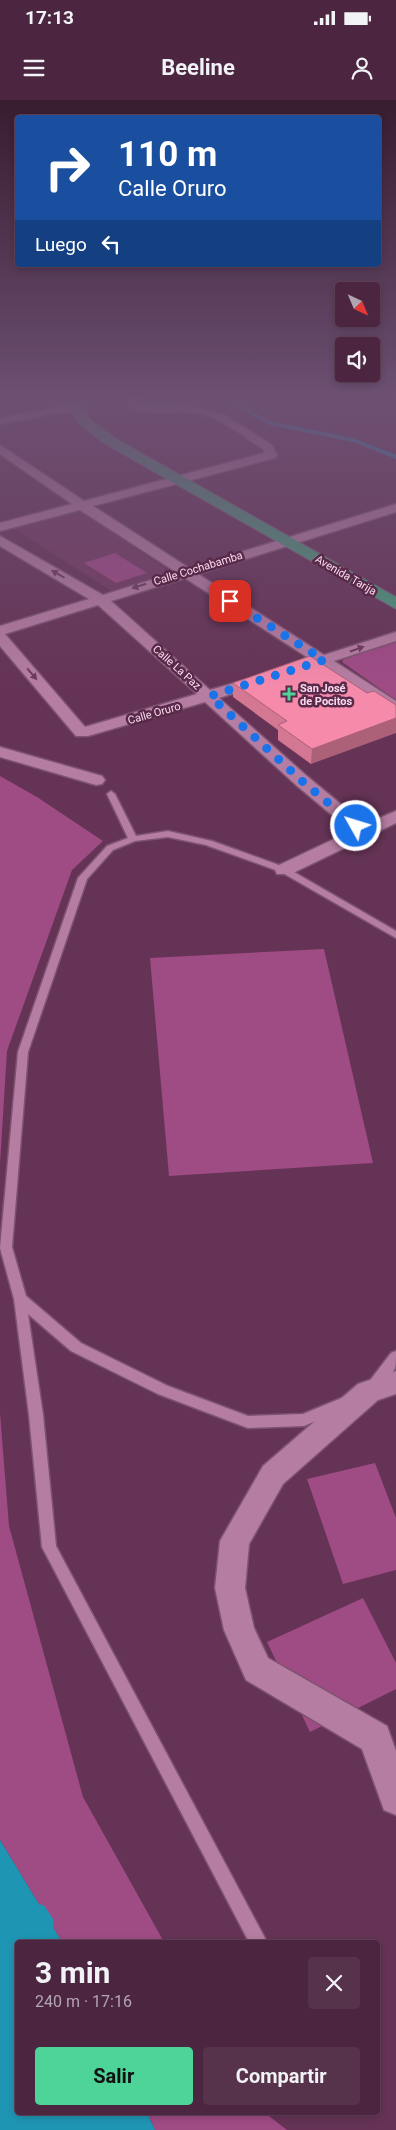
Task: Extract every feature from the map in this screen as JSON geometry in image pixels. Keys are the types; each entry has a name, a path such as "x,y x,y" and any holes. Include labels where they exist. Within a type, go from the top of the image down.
{"highway":[{"name":"Avenida Tarija","path":"205,495 396,604"}],"street":[{"path":"67,495 396,708"},
{"path":"0,526 122,495"},
{"name":"Calle Cochabamba","path":"0,631 286,540 396,508"},
{"name":"Calle La Paz","path":"0,540 100,598 302,781 364,832"},
{"path":"295,669 396,636"},
{"name":"Calle Oruro","path":"0,638 82,733 276,675"},
{"path":"0,752 96,780"},
{"path":"284,870 394,820"},
{"path":"396,1382 368,1392 273,1475 235,1541 230,1588 239,1630 257,1669 375,1738 396,1798"}],"lane":[{"path":"111,794 133,839"},
{"path":"257,1940 49,1547 36,1415 20,1299 6,1247 23,1052 82,878 110,848 133,839 168,834 209,843 284,870 396,935"},
{"path":"20,1299 76,1347 163,1390 248,1422 304,1420 368,1392 396,1358"}],"shaded area":[{"path":"75,511 82,512 165,568 165,573 111,591 12,527"},
{"path":"115,553 147,573 116,583 84,563"},
{"path":"396,642 396,700 342,662 344,659"},
{"path":"0,776 37,797 103,841 72,870 7,1051 0,1164"},
{"path":"324,949 373,1163 169,1176 150,958"},
{"path":"0,1413 9,1526 83,1797 163,1940 61,1940 0,1840"},
{"path":"375,1463 396,1518 396,1570 343,1584 307,1479"},
{"path":"363,1598 396,1663 396,1689 310,1732 267,1642"},
{"path":"148,2115 268,2115 287,2130 155,2130"}],"water":[{"path":"0,1840 61,1940 15,1940 15,2115 148,2115 155,2130 0,2130"}],"building":[{"path":"310,656 367,693 374,691 396,705 396,718 312,749 278,725 287,721 233,683"}],"waterway":[{"path":"41,1909 49,1921 47,1940"}],"place":[{"name":"San José de Pocitos","path":"289,694"}],"route":[{"path":"230,601 324,660 210,696 302,781 356,826"}]}
